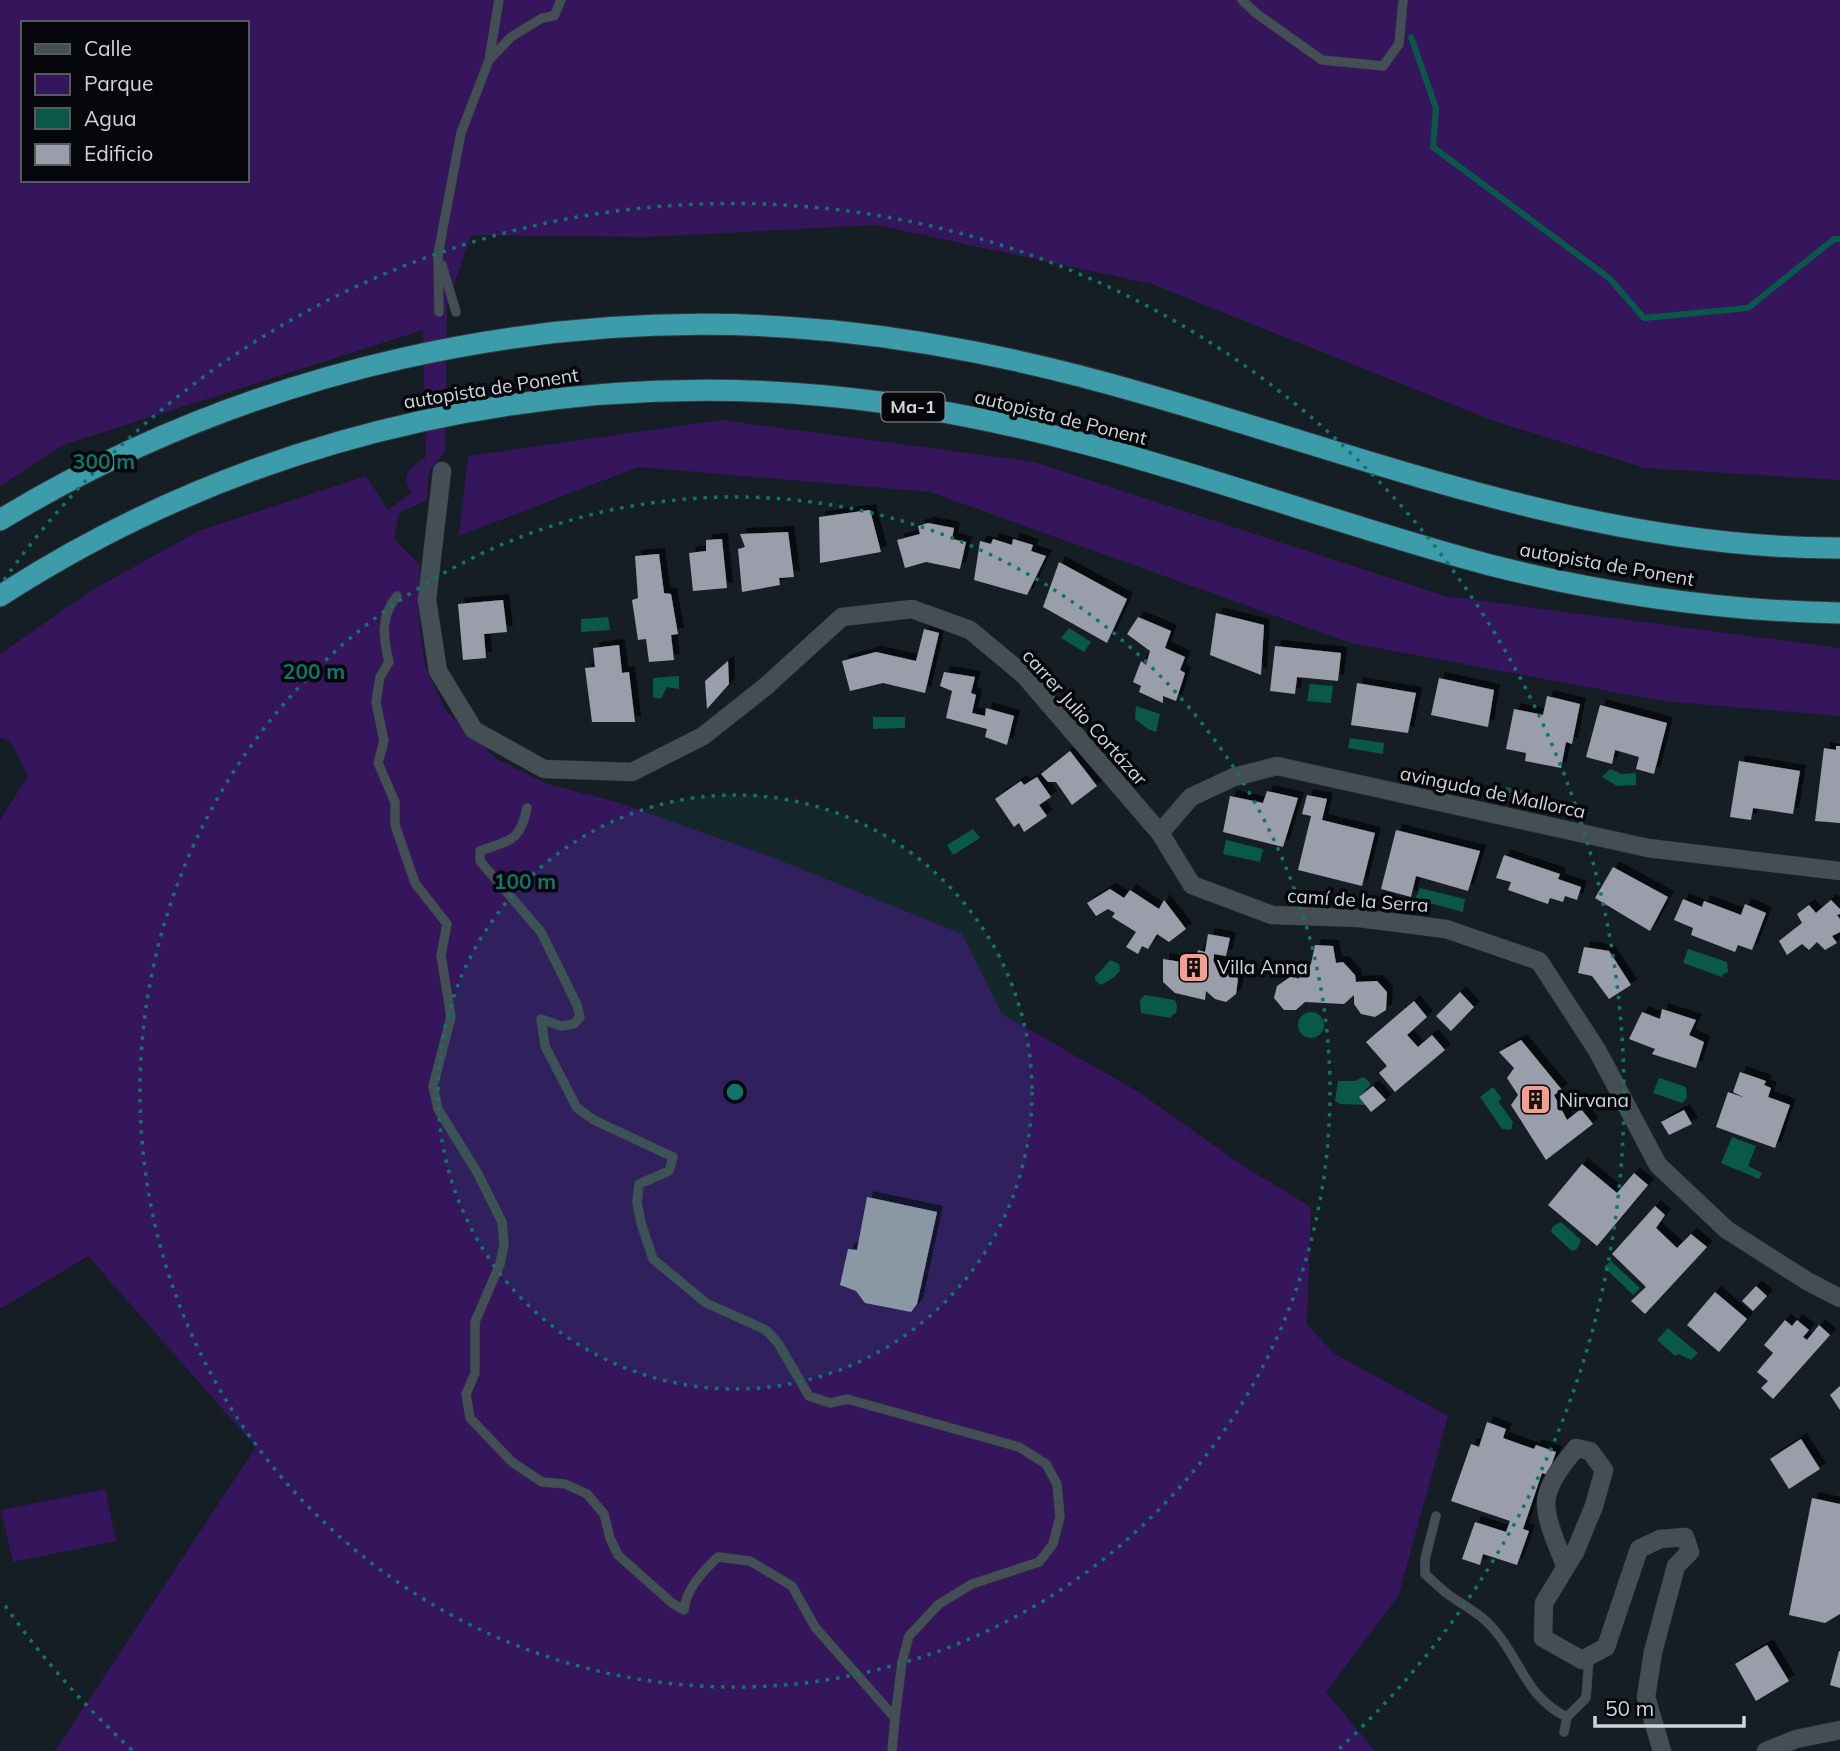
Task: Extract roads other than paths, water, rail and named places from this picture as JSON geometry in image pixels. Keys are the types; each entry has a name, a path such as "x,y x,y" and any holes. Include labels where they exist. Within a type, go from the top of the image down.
{"highway":[{"name":"autopista de Ponent","path":"0,520 52,489 152,441 251,402 354,370 460,346 554,332 728,324 862,334 995,355 1100,381 1447,485 1561,514 1668,535 1776,546 1840,548"},
{"name":"autopista de Ponent","path":"0,596 67,555 155,510 251,471 353,438 456,413 508,405 613,393 720,390 825,396 930,409 1021,428 1136,458 1441,551 1531,575 1701,605 1840,614"}],"street":[{"name":"carrer Julio Cortázar","path":"442,471 427,600 438,671 474,730 544,769 632,772 703,736 765,687 842,617 912,609 970,630 1024,675 1160,833"},
{"name":"avinguda de Mallorca","path":"1160,833 1191,797 1234,777 1277,766 1648,848 1840,871"},
{"name":"camí de la Serra","path":"1160,833 1192,885 1272,915 1359,918 1446,929 1539,961 1597,1050 1658,1166 1727,1230 1807,1282 1840,1298"},
{"path":"1566,1567 1551,1532 1546,1498 1557,1474 1576,1448 1590,1451 1604,1470 1594,1506 1575,1552 1566,1567 1544,1603 1544,1638 1581,1660 1606,1647 1639,1549 1660,1539 1685,1537 1690,1552 1676,1566 1653,1652 1646,1697 1662,1751"},
{"path":"1766,1751 1796,1739 1840,1730"}],"lane":[{"path":"439,312 438,254 461,133 489,60 499,0"},
{"path":"489,60 511,37 542,18 554,16 561,0"},
{"path":"1242,0 1257,14 1322,60 1383,66 1399,44 1403,0"},
{"path":"438,254 456,312"},
{"path":"397,596 391,604 383,628 389,662 380,677 376,702 384,741 378,763 395,802 395,825 415,883 447,924 441,955 451,1017 433,1086 438,1109 477,1172 502,1222 504,1244 500,1264 475,1322 475,1373 466,1394 471,1418 513,1462 542,1482 565,1484 587,1494 604,1514 618,1555 672,1603 684,1610 685,1600 702,1573 718,1557 750,1561 792,1586 814,1627 895,1718"},
{"path":"527,808 523,828 512,839 480,851 480,861 541,932 577,1005 580,1017 574,1024 561,1026 541,1019 545,1046 577,1108 594,1120 673,1157 668,1171 639,1184 637,1203 640,1223 653,1259 706,1303 766,1330 778,1343 809,1396 830,1404 847,1399 1019,1447 1046,1464 1057,1484 1060,1517 1053,1544 1039,1562 972,1584 939,1604 909,1636 902,1662 892,1751"},
{"path":"1436,1516 1425,1559 1425,1574 1451,1596 1479,1614 1495,1630 1535,1693 1550,1709 1567,1717"},
{"path":"1564,1732 1567,1717 1586,1698 1590,1656"}],"water":[{"path":"608,617 610,630 581,632 581,619"},
{"path":"1069,628 1091,642 1084,652 1061,638"},
{"path":"679,676 679,689 667,687 661,699 653,697 653,678"},
{"path":"1310,684 1333,686 1331,703 1307,701"},
{"path":"1136,706 1160,714 1156,732 1135,719"},
{"path":"873,717 905,717 905,728 873,729"},
{"path":"1350,738 1384,743 1383,754 1348,748"},
{"path":"1610,769 1622,774 1636,773 1636,785 1617,786 1602,777"},
{"path":"1506,787 1530,792 1532,801 1527,806 1503,800"},
{"path":"973,829 980,838 953,855 947,845"},
{"path":"1226,840 1263,849 1260,862 1223,854"},
{"path":"1420,888 1465,899 1463,912 1415,899"},
{"path":"1688,949 1727,962 1728,972 1722,977 1683,963"},
{"path":"1110,960 1119,964 1120,971 1101,985 1095,977"},
{"path":"1145,995 1175,1000 1176,1013 1171,1018 1141,1013 1140,1000"},
{"path":"1311,1012 1320,1016 1324,1025 1320,1034 1311,1038 1302,1034 1298,1025 1302,1016"},
{"path":"1364,1077 1371,1084 1360,1097 1366,1105 1341,1104 1335,1101 1338,1081 1355,1081"},
{"path":"1659,1078 1686,1087 1687,1098 1682,1103 1653,1093"},
{"path":"1493,1087 1502,1099 1498,1101 1513,1122 1511,1130 1502,1129 1480,1097"},
{"path":"1732,1137 1756,1146 1748,1166 1762,1173 1759,1179 1721,1163"},
{"path":"1561,1222 1581,1240 1577,1249 1572,1251 1551,1232 1553,1226"},
{"path":"1611,1261 1640,1288 1633,1295 1604,1267"},
{"path":"1668,1328 1698,1353 1691,1360 1678,1354 1675,1356 1657,1340"}],"waterway":[{"path":"1411,37 1436,108 1433,147 1609,278 1644,318 1748,308 1834,239 1840,239"}],"place":[{"name":"Villa Anna","path":"1194,967"},
{"name":"Nirvana","path":"1536,1100"}]}
